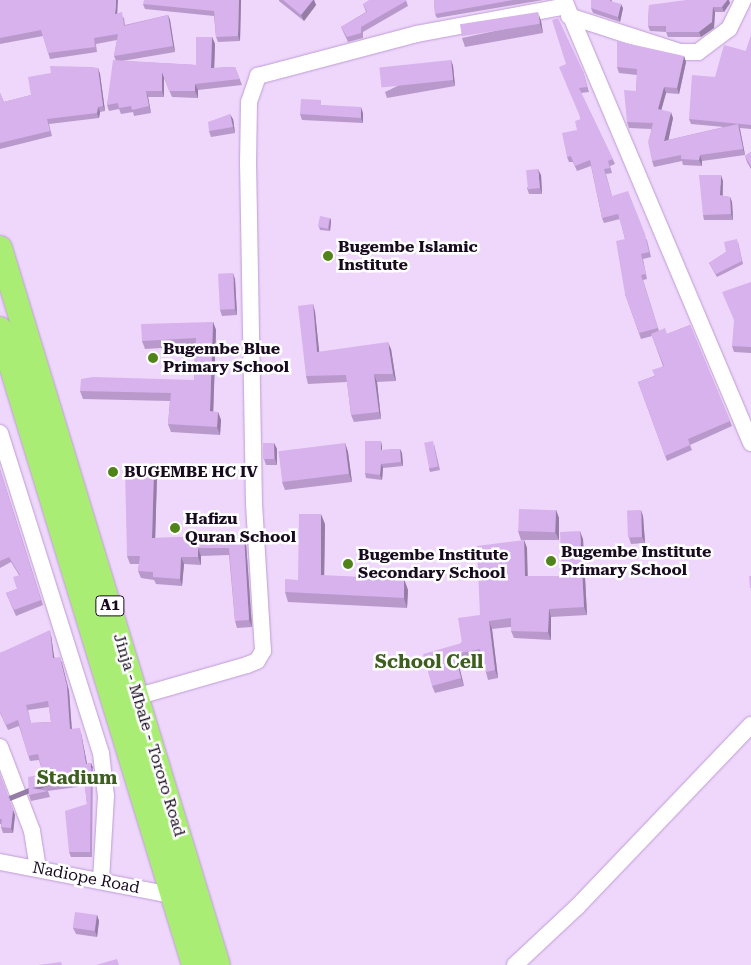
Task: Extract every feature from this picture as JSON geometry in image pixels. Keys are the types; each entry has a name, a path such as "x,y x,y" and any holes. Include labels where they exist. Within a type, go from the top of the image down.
{"highway":[{"name":"Jinja - Mbale - Tororo Road","path":"0,248 139,696 218,965"},
{"name":"Jinja - Mbale - Tororo Road","path":"0,329 194,965"}],"street":[{"path":"139,696 247,665 257,661 262,651 254,504 248,165 249,102 258,76 417,34 566,7 680,52 698,52 729,29 743,0"},
{"path":"566,7 751,443"},
{"path":"0,434 101,752 106,796 101,881"},
{"path":"515,965 577,907 751,725"},
{"path":"0,747 32,832 38,869"},
{"name":"Nadiope Road","path":"0,862 172,895"}],"building":[{"path":"0,0 116,0 115,14 122,12 124,26 168,15 173,46 114,56 118,34 94,38 95,47 48,53 41,30 0,38"},
{"path":"144,0 239,0 238,36 216,37 214,11 143,4"},
{"path":"283,0 313,0 301,15"},
{"path":"369,0 406,1 361,27 361,33 347,37 341,27 367,12 363,4"},
{"path":"434,0 513,0 435,14"},
{"path":"591,0 610,0 621,4 618,17 591,8"},
{"path":"686,0 727,0 722,7 713,7 712,22 699,32 666,32 666,26 648,26 649,5"},
{"path":"538,12 540,24 462,36 460,24"},
{"path":"558,18 583,71 587,87 579,88 613,159 608,161 610,168 604,169 612,196 628,191 645,234 649,252 641,254 646,274 641,275 658,328 639,333 625,294 616,241 625,239 618,214 602,218 590,160 575,166 571,156 567,157 562,133 577,130 575,121 581,119 559,67 566,64 552,20"},
{"path":"751,36 751,125 689,119 692,75 715,77 724,45 746,51"},
{"path":"196,37 212,37 211,68 235,67 240,79 195,84 195,91 169,91 162,72 162,91 146,91 149,106 132,110 131,106 119,108 118,103 107,105 113,60 196,65"},
{"path":"617,41 684,56 677,88 664,87 658,109 671,112 664,141 738,124 743,149 700,155 699,160 681,159 681,155 652,161 648,142 653,123 627,122 624,90 636,91 637,69 617,67"},
{"path":"451,60 453,80 381,87 379,68"},
{"path":"50,66 98,68 103,106 98,107 97,113 47,119 50,131 0,143 0,93 4,102 31,95 28,77 51,73"},
{"path":"301,99 321,100 321,105 361,107 361,118 300,114"},
{"path":"230,114 233,127 209,131 208,122"},
{"path":"751,152 751,166 745,156"},
{"path":"538,169 540,188 528,189 526,170"},
{"path":"699,175 721,175 720,195 730,197 731,214 703,215"},
{"path":"320,216 330,218 328,229 318,227"},
{"path":"737,239 742,261 716,274 709,263 726,252 724,242"},
{"path":"233,273 235,309 220,310 218,274"},
{"path":"751,282 751,347 732,346 734,320 722,292"},
{"path":"313,304 317,352 388,342 393,374 374,374 379,412 351,415 346,375 306,376 298,306"},
{"path":"213,322 210,411 218,412 217,427 168,424 171,393 80,391 81,379 93,377 194,380 196,338 142,341 141,324"},
{"path":"690,325 730,421 688,439 690,445 665,456 638,382 655,376 652,370 664,366 651,334 665,328 667,334"},
{"path":"365,441 381,441 381,450 400,449 401,462 381,464 380,475 365,473"},
{"path":"433,441 438,467 429,468 424,443"},
{"path":"263,443 274,443 274,459 263,459"},
{"path":"345,443 349,474 282,482 278,451"},
{"path":"125,468 154,469 152,538 244,536 249,620 235,621 229,548 198,548 198,557 181,557 180,579 153,577 153,572 138,571 140,556 127,556"},
{"path":"0,470 41,600 14,610 6,593 17,589 13,577 20,575 9,557 0,561"},
{"path":"519,509 556,510 555,532 518,531"},
{"path":"627,510 641,510 642,537 628,537"},
{"path":"299,514 321,514 321,575 404,579 404,598 285,592 285,579 298,580"},
{"path":"580,531 584,607 549,609 548,632 511,631 511,618 489,621 495,670 486,672 480,649 455,654 461,678 432,686 423,654 462,643 458,618 480,615 477,546 524,540 525,576 562,576 560,532"},
{"path":"749,576 751,576 751,588 750,588"},
{"path":"50,630 53,658 60,657 67,686 70,729 80,728 86,764 91,763 90,852 69,852 65,811 87,804 84,780 32,788 48,791 29,795 28,777 43,774 38,754 28,756 18,720 6,725 0,712 0,653","holes":["48,701 51,722 31,723 26,705"]},
{"path":"0,775 13,810 11,828 1,827"},
{"path":"75,912 97,915 95,931 73,928"},
{"path":"117,959 119,965 96,965"},
{"path":"61,962 62,965 38,965"}],"place":[{"name":"Bugembe Islamic Institute","path":"328,256"},
{"name":"Bugembe Blue Primary School","path":"153,358"},
{"name":"BUGEMBE HC IV","path":"113,472"},
{"name":"Hafizu Quran School","path":"175,528"},
{"name":"Bugembe Institute Primary School","path":"551,561"},
{"name":"Bugembe Institute Secondary School","path":"348,564"}],"district":[{"name":"School Cell","path":"429,662"},
{"name":"Stadium","path":"77,778"}]}
